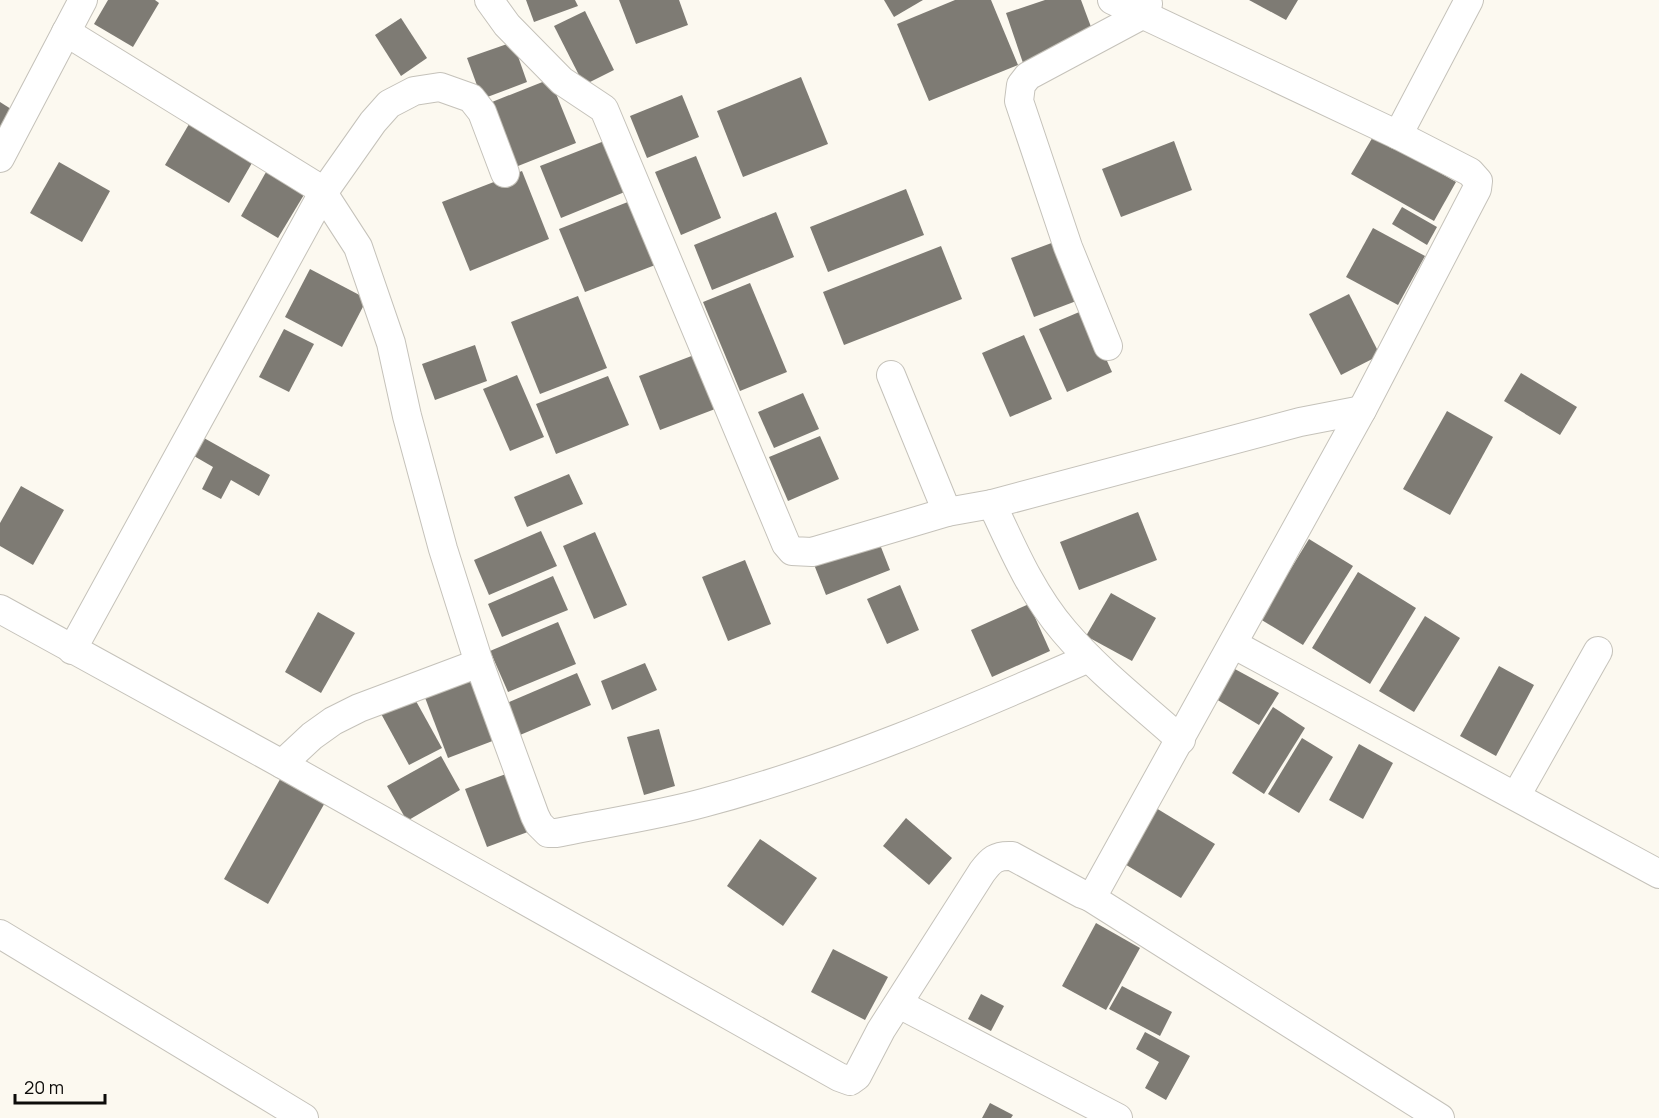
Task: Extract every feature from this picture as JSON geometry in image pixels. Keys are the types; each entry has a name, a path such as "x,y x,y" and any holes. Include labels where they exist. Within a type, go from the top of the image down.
{"street":[{"path":"0,158 83,0"},
{"path":"489,0 514,32 562,81 604,109 786,544 792,551 812,552 946,512 992,504 1300,422 1362,410"},
{"path":"1090,897 1095,892 1181,740 1362,410 1477,189 1478,181 1470,172 1146,8 1112,0"},
{"path":"1398,135 1469,0"},
{"path":"1108,346 1068,248 1019,101 1021,85 1028,76 1146,8"},
{"path":"66,32 314,185 323,193 358,247 391,343 407,416 443,549 479,663 535,816 543,830 556,833 702,803 793,776 941,722 1089,658"},
{"path":"72,650 323,193 388,104 414,92 440,87 471,98 482,112 505,173"},
{"path":"891,375 946,512"},
{"path":"992,504 1013,551 1063,630 1089,658 1181,740"},
{"path":"0,609 282,764 838,1077 850,1081 857,1076 881,1030 982,872 991,860 999,855 1012,856 1090,897 1440,1118"},
{"path":"1233,644 1659,874"},
{"path":"1516,796 1598,651"},
{"path":"282,764 312,736 333,721 359,708 479,663"},
{"path":"0,934 304,1118"},
{"path":"899,1004 1118,1118"}],"building":[{"path":"108,0 155,0 159,3 133,47 94,24"},
{"path":"526,0 575,0 578,6 534,22"},
{"path":"619,0 679,0 688,25 636,44"},
{"path":"884,0 923,0 894,17"},
{"path":"955,0 991,0 1018,65 929,101 897,24"},
{"path":"1045,0 1081,0 1094,35 1023,63 1006,13"},
{"path":"1249,0 1298,0 1286,20"},
{"path":"585,11 614,70 584,85 554,26"},
{"path":"401,18 427,58 401,76 375,35"},
{"path":"513,42 527,82 482,99 467,58"},
{"path":"801,77 828,144 743,177 717,111"},
{"path":"550,79 576,143 513,168 487,104"},
{"path":"682,95 699,137 647,158 630,116"},
{"path":"0,102 11,109 0,129"},
{"path":"192,119 256,156 229,203 165,165"},
{"path":"1374,135 1456,182 1434,221 1351,174"},
{"path":"612,138 632,189 561,218 540,166"},
{"path":"1174,141 1192,190 1121,217 1102,169"},
{"path":"696,156 721,218 681,235 655,172"},
{"path":"59,162 110,191 82,242 30,213"},
{"path":"270,165 308,188 278,238 241,216"},
{"path":"522,171 549,239 470,271 442,202"},
{"path":"906,189 924,235 828,272 810,227"},
{"path":"638,198 663,262 585,292 559,229"},
{"path":"1402,207 1437,227 1427,245 1392,224"},
{"path":"776,212 794,257 712,290 694,245"},
{"path":"1373,228 1425,256 1398,305 1346,277"},
{"path":"1057,241 1079,300 1034,317 1011,258"},
{"path":"941,246 962,299 844,345 823,292"},
{"path":"310,269 367,299 342,347 285,317"},
{"path":"750,283 787,372 740,391 703,302"},
{"path":"1349,294 1380,355 1341,375 1309,314"},
{"path":"578,296 607,368 540,394 511,322"},
{"path":"1084,310 1112,372 1067,392 1039,329"},
{"path":"284,329 314,344 289,392 259,377"},
{"path":"1024,335 1052,399 1010,417 982,353"},
{"path":"475,345 487,381 435,400 422,364"},
{"path":"702,352 723,406 660,430 639,376"},
{"path":"1521,373 1577,407 1560,435 1504,401"},
{"path":"517,375 544,437 510,451 483,389"},
{"path":"608,376 629,425 556,454 536,404"},
{"path":"803,393 819,429 774,448 758,412"},
{"path":"1447,411 1493,437 1450,515 1403,489"},
{"path":"820,436 839,479 788,501 769,457"},
{"path":"204,438 270,475 259,496 231,480 221,499 202,489 213,467 194,456"},
{"path":"569,474 583,504 527,527 514,497"},
{"path":"21,486 64,510 33,565 0,546 0,523"},
{"path":"1138,512 1157,560 1079,590 1060,542"},
{"path":"541,531 557,566 489,595 474,560"},
{"path":"595,532 627,605 594,619 563,546"},
{"path":"877,537 890,570 826,595 813,562"},
{"path":"1309,539 1353,566 1303,645 1260,619"},
{"path":"745,560 771,624 728,641 702,577"},
{"path":"1358,572 1416,608 1370,684 1312,648"},
{"path":"553,576 568,610 502,637 488,604"},
{"path":"900,585 919,630 887,644 867,599"},
{"path":"1111,593 1156,618 1132,661 1086,636"},
{"path":"1029,604 1050,651 992,677 971,630"},
{"path":"318,612 355,633 321,693 285,672"},
{"path":"1425,616 1460,638 1414,712 1379,691"},
{"path":"558,622 576,664 508,692 490,651"},
{"path":"645,663 657,690 612,710 601,681"},
{"path":"1499,666 1534,685 1496,756 1460,736"},
{"path":"1233,668 1279,693 1259,725 1211,696"},
{"path":"577,673 591,705 520,735 507,703"},
{"path":"478,674 503,737 448,758 424,695"},
{"path":"411,692 442,748 409,765 379,710"},
{"path":"1273,707 1305,728 1264,794 1232,773"},
{"path":"659,729 675,786 644,795 627,737"},
{"path":"1302,738 1333,757 1299,813 1268,794"},
{"path":"1359,744 1393,763 1363,819 1329,800"},
{"path":"441,756 460,790 407,821 387,786"},
{"path":"514,771 536,829 487,847 465,789"},
{"path":"283,774 327,799 268,904 224,879"},
{"path":"1156,808 1215,844 1181,898 1123,863"},
{"path":"906,818 952,858 929,885 883,846"},
{"path":"760,839 817,878 783,926 727,886"},
{"path":"1096,923 1140,948 1106,1010 1062,986"},
{"path":"833,949 888,977 865,1020 811,992"},
{"path":"1122,986 1172,1012 1160,1036 1109,1009"},
{"path":"981,994 1004,1006 991,1031 968,1019"},
{"path":"1145,1032 1190,1056 1166,1100 1145,1088 1159,1062 1136,1049"},
{"path":"990,1103 1013,1115 1011,1118 982,1118"}]}
